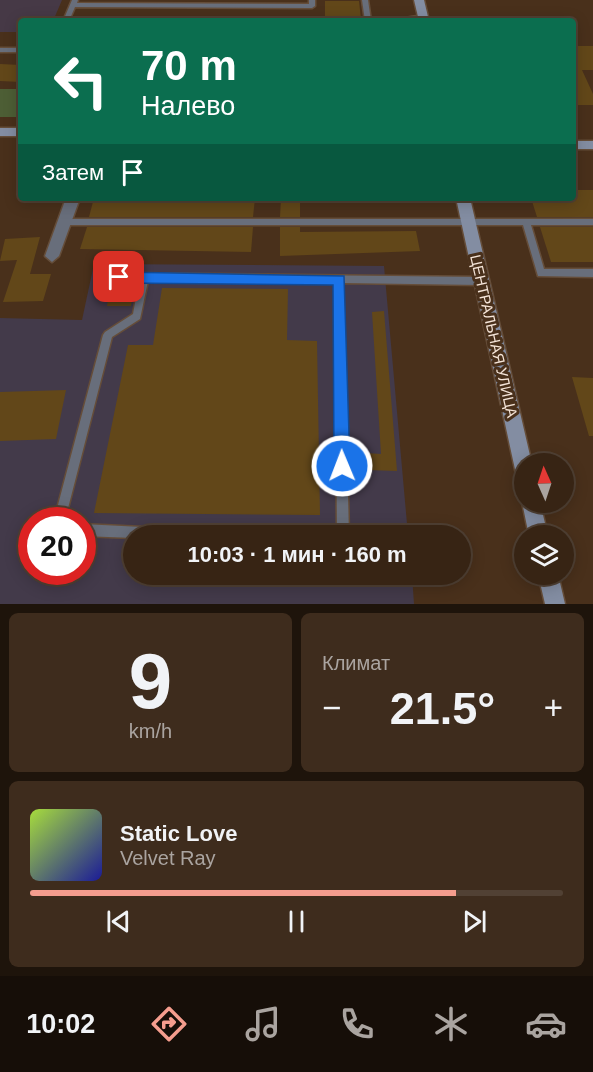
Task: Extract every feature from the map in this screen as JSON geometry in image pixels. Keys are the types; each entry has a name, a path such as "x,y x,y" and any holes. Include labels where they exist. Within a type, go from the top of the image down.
{"street":[{"path":"419,0 424,18"},
{"path":"0,132 18,132"},
{"path":"576,145 593,145"},
{"path":"52,256 72,201"},
{"name":"ЦЕНТРАЛЬНАЯ УЛИЦА","path":"464,201 520,453"},
{"path":"551,585 555,604"}],"lane":[{"path":"67,18 74,3 312,6 312,0"},
{"path":"366,0 368,18"},
{"path":"0,50 18,50"},
{"path":"64,222 593,222"},
{"path":"526,222 541,273 593,273"},
{"path":"119,277 481,281"},
{"path":"62,507 108,334 137,316 144,278"},
{"path":"339,279 343,525"},
{"path":"96,531 123,532"}],"shaded area":[{"path":"0,0 62,0 54,18 18,18 18,32 0,32"},
{"path":"94,264 384,266 407,525 123,525 123,585 413,585 414,604 0,604 0,318 82,320"}],"green space":[{"path":"0,89 18,89 18,117 0,117"}],"building":[{"path":"325,1 359,1 361,18 325,18"},
{"path":"576,46 593,46 593,70 582,70 593,94 593,105 576,105"},
{"path":"0,64 18,65 18,82 0,81"},
{"path":"576,190 593,190 593,217 537,217 532,201 576,201"},
{"path":"93,201 255,201 253,217 89,217"},
{"path":"281,201 300,201 300,217 280,217"},
{"path":"87,227 253,227 251,252 80,249"},
{"path":"280,227 300,227 300,232 416,231 420,251 280,256"},
{"path":"540,227 593,227 593,262 551,262"},
{"path":"40,237 30,274 51,274 43,301 3,302 17,260 0,261 5,239"},
{"path":"110,288 134,288 131,306 107,306"},
{"path":"162,288 288,289 287,340 317,341 320,515 96,513 95,507 128,345 153,345"},
{"path":"384,311 397,471 367,470 366,453 381,454 372,312"},
{"path":"572,377 593,378 593,436 589,436"},
{"path":"66,390 56,439 0,441 0,392"}],"route":[{"path":"119,277 339,279 342,466"}]}
